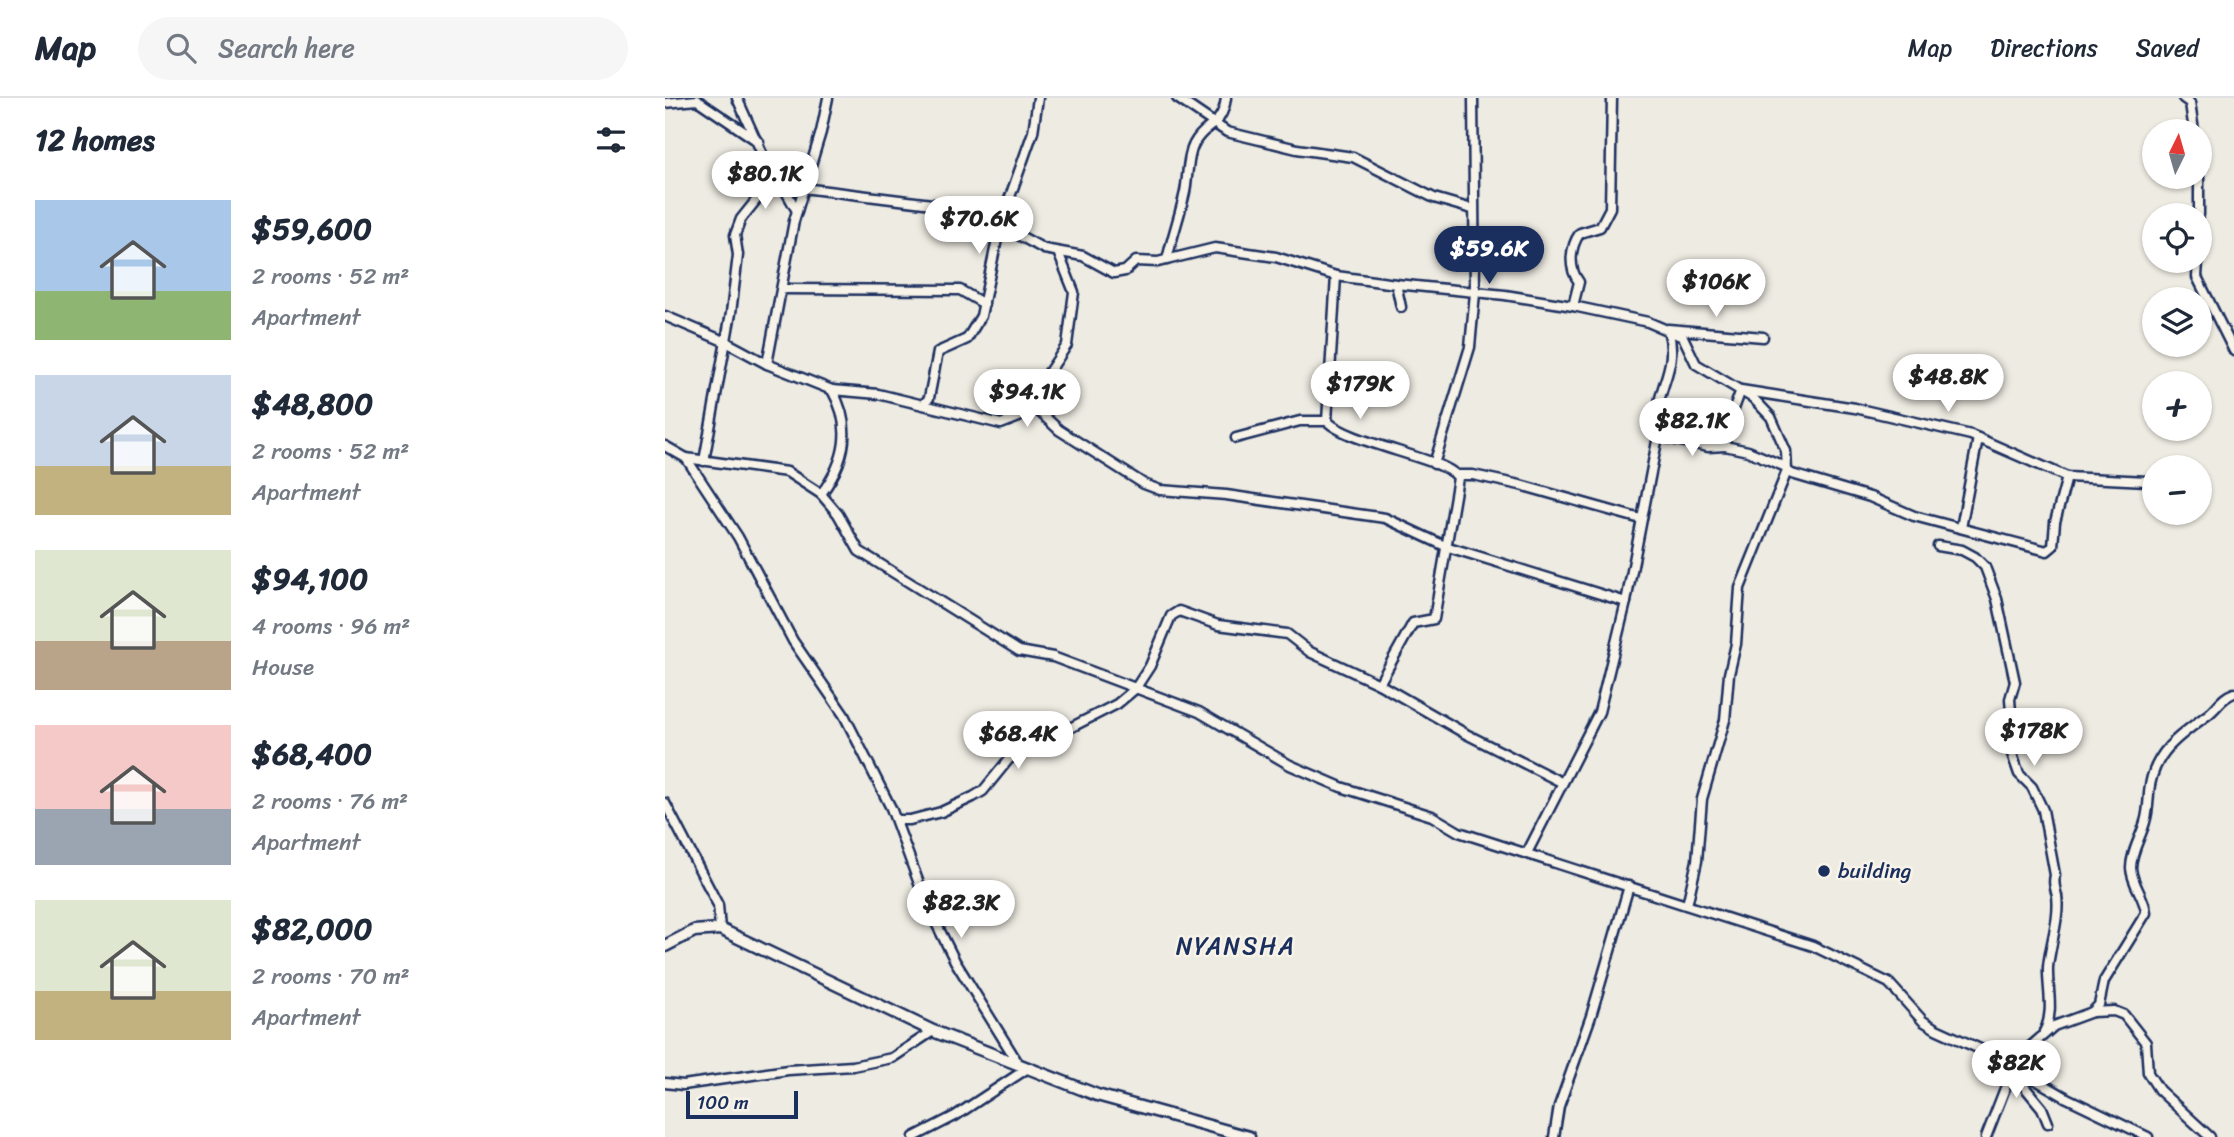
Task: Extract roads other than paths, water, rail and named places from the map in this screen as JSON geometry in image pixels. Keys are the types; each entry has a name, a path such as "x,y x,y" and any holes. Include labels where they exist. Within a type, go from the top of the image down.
{"street":[{"path":"737,98 769,169 795,187"},
{"path":"767,364 797,211 828,98"},
{"path":"925,404 929,398 938,352 967,339 981,316 1000,225 1033,132 1038,98"},
{"path":"1177,98 1227,132 1297,149 1353,158 1434,198 1472,209"},
{"path":"1167,260 1185,193 1193,146 1201,134 1216,125 1224,113 1226,98"},
{"path":"1434,464 1470,347 1475,293 1472,209 1473,98"},
{"path":"1573,306 1579,282 1572,266 1575,240 1580,233 1601,227 1610,208 1612,98"},
{"path":"2183,98 2190,103 2192,119"},
{"path":"665,103 697,100 759,142"},
{"path":"784,188 797,211"},
{"path":"704,461 726,342 738,255 735,235 741,219 757,199 772,190 784,188 911,200 1000,225 1044,249 1083,256 1114,273 1125,271 1136,261 1167,260 1215,248 1276,257 1336,276 1573,306 1668,329 1763,337"},
{"path":"665,316 726,342 767,364 832,390 878,394 1002,424 1019,417 1067,345 1074,292 1058,252"},
{"path":"2197,273 2234,351"},
{"path":"1327,421 1336,276"},
{"path":"1397,284 1401,307"},
{"path":"783,289 960,290 984,304"},
{"path":"1668,329 1683,337 1701,368 1753,398 1771,417 1786,451 1787,469 1740,588 1736,644 1729,674 1725,720 1702,799 1696,861 1687,905"},
{"path":"1527,853 1599,712 1626,602 1658,436 1657,412 1671,370 1673,346 1668,329"},
{"path":"821,494 839,467 846,438 839,403 832,390"},
{"path":"1741,390 1855,408 1978,438 2067,477 2142,481"},
{"path":"1725,446 1722,441 1741,390"},
{"path":"1029,402 1059,430 1144,484 1195,494 1226,495 1385,518 1445,545 1626,602"},
{"path":"1236,439 1300,421 1327,421 1334,427 1363,439 1458,475 1473,475 1520,485 1641,519"},
{"path":"1658,436 1708,447 1725,446 1748,451 1787,469 1870,497 1914,516 2051,551 2067,477"},
{"path":"1961,528 1978,438"},
{"path":"665,446 686,458 775,468 804,480 821,494 838,514 859,551 1019,650 1053,657 1199,712 1290,765 1341,788 1432,816 1459,832 1813,946 1889,983 1923,1021 2148,1137"},
{"path":"686,458 738,537 793,641 844,715 896,820 927,905 955,961 1017,1063"},
{"path":"1379,684 1413,622 1434,619 1445,545 1458,490 1458,475"},
{"path":"1938,546 1967,552 1981,562 2005,625 2015,682 2010,699 2011,712 2016,721 2012,754 2019,774 2032,787 2043,810 2055,875 2053,884 2057,897 2048,970 2051,984 2044,1032"},
{"path":"896,820 910,820 941,812 973,797 983,791 1009,759 1117,705 1135,689 1150,666 1171,616 1179,611 1218,625 1287,635 1334,665 1379,684 1466,734 1561,782"},
{"path":"2092,1012 2099,1005 2104,981 2146,913 2145,903 2132,878 2131,866 2146,820 2151,782 2157,764 2172,740 2210,713 2221,698 2234,693"},
{"path":"665,803 717,905 720,929"},
{"path":"1555,1137 1559,1106 1591,1016 1629,886"},
{"path":"665,946 694,931 720,929 933,1031 1097,1095 1249,1137"},
{"path":"2008,1066 2044,1032 2092,1012 2114,1011 2124,1015 2145,1043 2148,1073 2159,1090 2210,1137"},
{"path":"665,1083 683,1085 788,1070 853,1066 892,1058 933,1031"},
{"path":"2008,1066 2042,1108 2048,1123"},
{"path":"1986,1137 2009,1077 2008,1066"},
{"path":"914,1137 955,1116 1028,1068"}],"place":[{"name":"building","path":"1824,871"}],"district":[{"name":"NYANSHA","path":"1236,946"}]}
